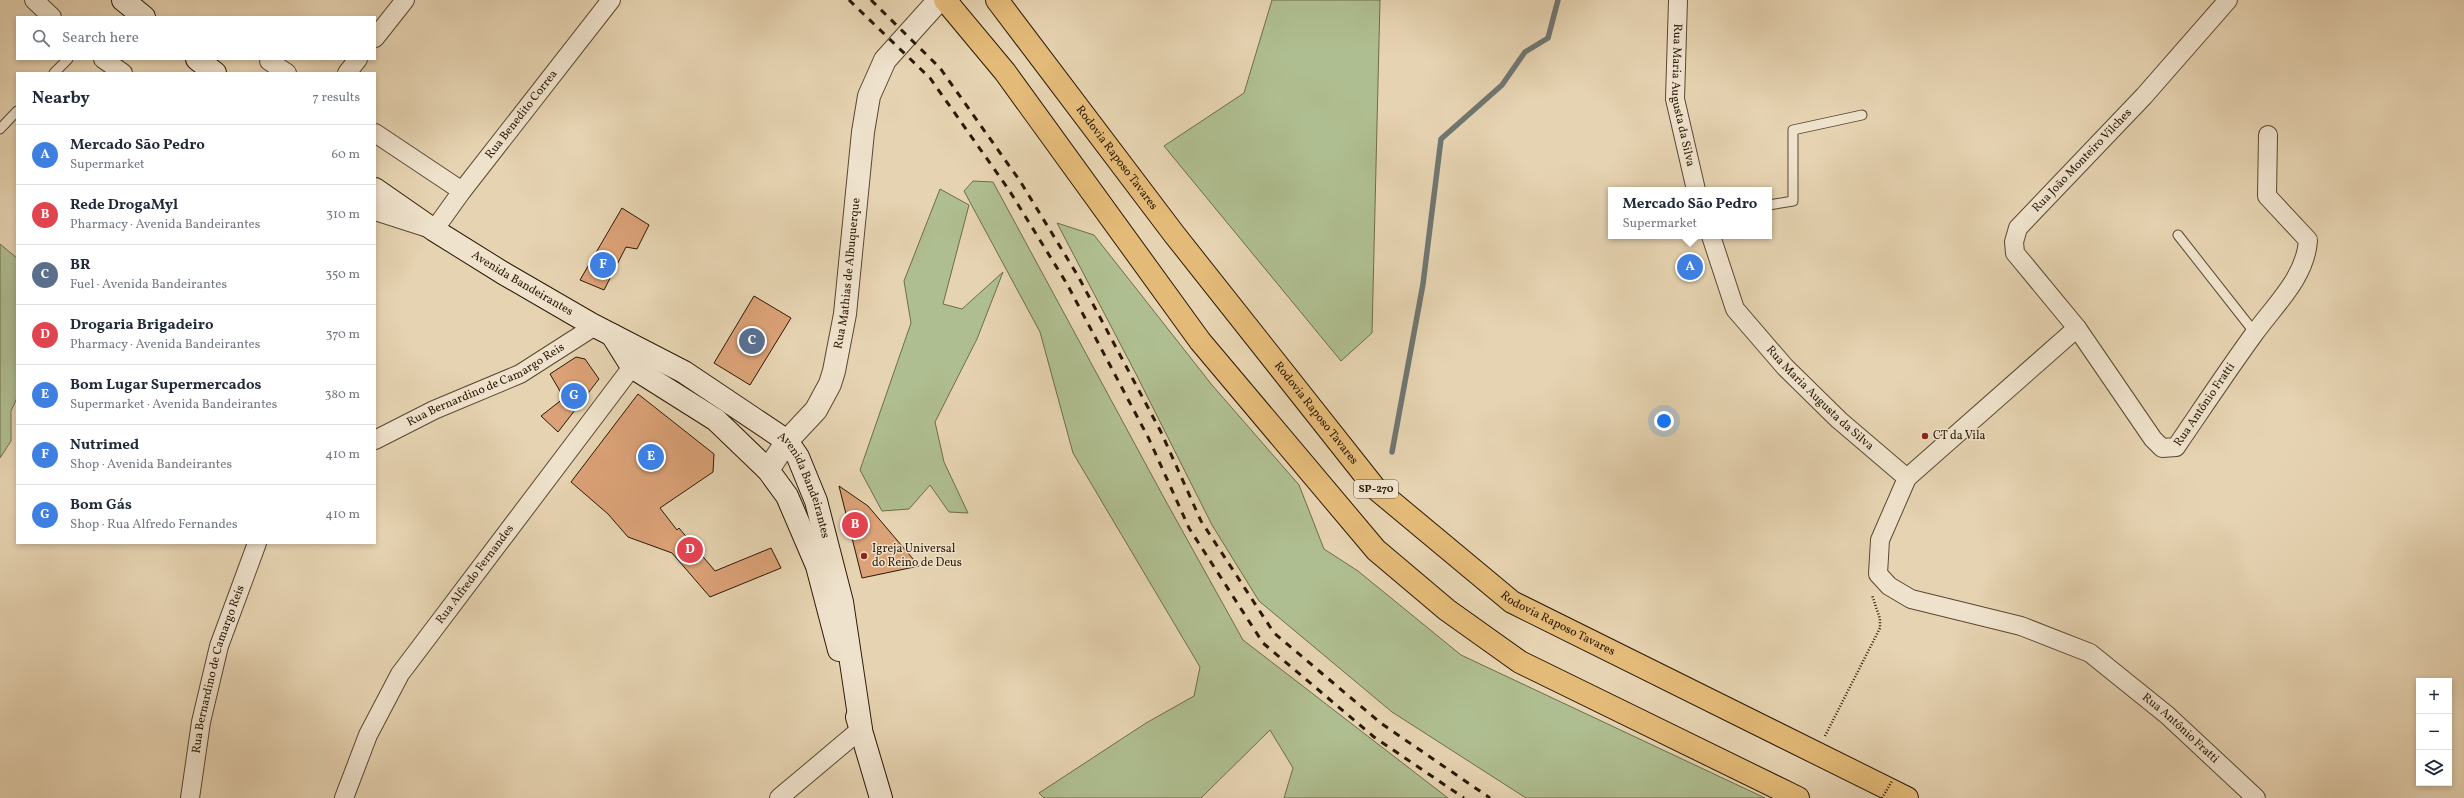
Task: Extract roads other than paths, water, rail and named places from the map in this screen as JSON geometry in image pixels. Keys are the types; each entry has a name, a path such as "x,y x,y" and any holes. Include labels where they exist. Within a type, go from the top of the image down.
{"highway":[{"name":"SP-270","path":"945,0 1005,72 1200,341 1376,550 1447,610 1520,662 1798,798"},
{"name":"Rodovia Raposo Tavares","path":"997,0 1174,234 1375,488 1512,602 1907,798"}],"main road":[{"path":"123,0 143,16"},
{"path":"136,0 150,16"},
{"name":"Rua Mathias de Albuquerque","path":"768,470 787,441 816,410 830,384 834,371 845,314 868,103 885,60 939,0"},
{"path":"198,60 214,72"},
{"name":"Avenida Bandeirantes","path":"376,190 434,230 543,298 684,372 787,441 798,457 816,501 846,617 861,730"},
{"name":"Avenida Bandeirantes","path":"603,330 632,366 716,420 768,470 787,496 817,566 880,798"}],"street":[{"path":"34,0 51,16"},
{"path":"376,37 405,0"},
{"name":"Rua Benedito Correa","path":"434,230 462,191 611,0"},
{"name":"Rua Maria Augusta da Silva","path":"1678,0 1675,99 1695,187"},
{"name":"Rua João Monteiro Vilches","path":"2077,328 2014,253 2014,242 2018,228 2144,96 2228,0"},
{"path":"104,60 122,72"},
{"path":"348,72 357,60"},
{"path":"269,61 285,72"},
{"path":"376,134 462,191"},
{"name":"Rua Antônio Fratti","path":"2077,328 2153,439 2162,448 2176,447 2254,333 2288,290 2307,253 2308,240 2267,196 2268,135"},
{"name":"Avenida Bandeirantes","path":"376,211 434,230"},
{"name":"Rua Maria Augusta da Silva","path":"1712,239 1735,309 1785,367 1833,415 1907,478"},
{"path":"1907,478 2077,328"},
{"name":"Rua Bernardino de Camargo Reis","path":"376,439 434,410 520,374 603,330"},
{"name":"Rua Alfredo Fernandes","path":"344,798 368,735 400,674 632,366"},
{"name":"Rua Antônio Fratti","path":"1907,478 1880,540 1878,574 1889,586 1911,599 2021,626 2090,653 2167,715 2256,798"},
{"name":"Rua Bernardino de Camargo Reis","path":"190,798 201,722 219,646 257,544"},
{"path":"779,798 861,730"}],"lane":[{"path":"55,72 67,60"},
{"path":"0,129 16,112"},
{"path":"1772,205 1794,202 1794,130 1862,114"},
{"path":"2178,234 2254,333"}],"waterway":[{"path":"1392,452 1423,284 1441,139 1502,85 1525,52 1548,38 1558,0"}],"railway":[{"path":"849,0 930,78 1009,190 1067,284 1149,439 1189,528 1263,643 1374,737 1464,798"},
{"path":"871,0 940,68 1020,181 1078,276 1161,432 1201,521 1274,633 1382,724 1490,798"}],"place":[{"name":"Nutrimed","path":"603,265"},
{"name":"Mercado São Pedro","path":"1690,267"},
{"name":"BR","path":"752,341"},
{"name":"Bom Gás","path":"574,396"},
{"name":"CT da Vila","path":"1925,436"},
{"name":"Bom Lugar Supermercados","path":"651,457"},
{"name":"Rede DrogaMyl","path":"855,525"},
{"name":"Drogaria Brigadeiro","path":"690,550"},
{"name":"Igreja Universal do Reino de Deus","path":"864,556"}]}
